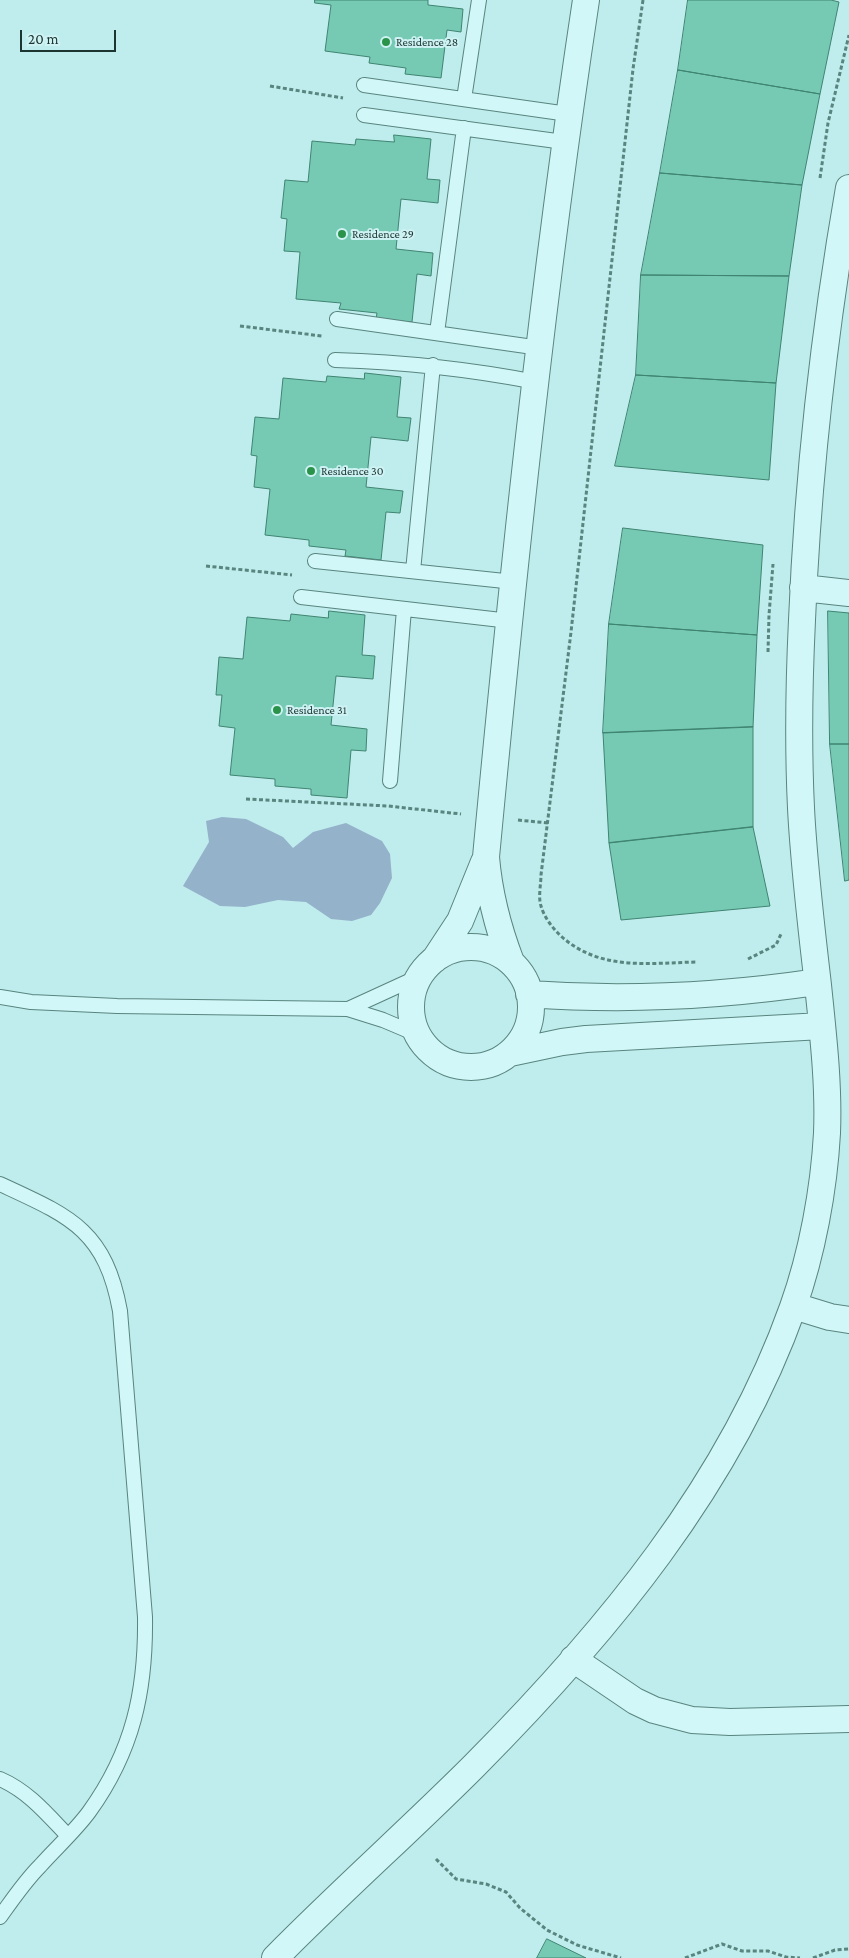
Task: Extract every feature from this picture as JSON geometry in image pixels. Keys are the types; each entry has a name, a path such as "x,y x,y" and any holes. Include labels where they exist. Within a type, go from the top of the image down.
{"street":[{"path":"511,962 493,907 486,857 514,582 564,142 586,0"},
{"path":"275,1958 474,1766 573,1659 634,1588 673,1536 709,1481 741,1425 769,1366 794,1306 811,1242 820,1196 827,1134 822,1026 801,809 800,666 803,588 808,506 818,400 849,188"},
{"path":"803,588 849,593"},
{"path":"427,968 449,952 465,948 482,948 497,953 511,962 527,984 532,1012 528,1028 520,1042 510,1053 497,1062 466,1068 450,1064 437,1057 425,1047 416,1034 411,1010 414,987 427,968 460,920 470,900 486,857"},
{"path":"529,994 612,997 694,995 754,991 817,982"},
{"path":"694,995 695,1034"},
{"path":"510,1053 562,1042 822,1026"},
{"path":"794,1306 830,1317 849,1320"},
{"path":"573,1659 635,1701 654,1710 692,1720 730,1722 849,1719"}],"lane":[{"path":"464,99 480,0"},
{"path":"364,85 568,114"},
{"path":"364,115 564,142"},
{"path":"437,333 464,128"},
{"path":"337,319 540,348"},
{"path":"336,360 433,365 536,382"},
{"path":"413,572 433,365"},
{"path":"315,561 514,582"},
{"path":"301,597 510,620"},
{"path":"390,781 404,609"},
{"path":"348,1009 427,968"},
{"path":"0,997 31,1002 117,1006 348,1009 391,1023 416,1034"},
{"path":"0,1184 64,1215 81,1228 108,1265 116,1287 120,1311 145,1618 142,1685 130,1734 108,1783 88,1813 38,1868 0,1917"},
{"path":"0,1779 24,1792 68,1836"}],"path":[{"path":"643,0 633,69 572,622 541,875 540,905 554,930 575,949 600,960 636,964 705,962"},
{"path":"246,799 388,806 463,814"},
{"path":"513,820 548,823"},
{"path":"436,1859 456,1879 486,1884 506,1892 520,1908 547,1930 577,1944 621,1958"},
{"path":"684,1958 722,1944 742,1951 768,1951 786,1957 800,1958"},
{"path":"813,1958 835,1950 849,1949"},
{"path":"740,1958 742,1951"}],"shaded area":[{"path":"222,817 246,819 283,837 293,848 313,832 346,823 382,841 390,854 392,878 380,903 371,915 352,921 331,919 306,902 278,900 245,907 220,906 183,886 209,842 206,821"}],"building":[{"name":"Residence 28","path":"315,0 428,0 428,5 463,9 461,32 447,30 441,78 405,74 406,68 369,63 370,57 325,51 331,5 315,3"},
{"path":"688,0 831,0 839,2 820,94 678,70"},
{"path":"678,70 820,94 802,185 660,173"},
{"name":"Residence 29","path":"394,135 431,139 427,179 440,180 438,203 401,199 396,249 433,253 431,276 417,274 412,322 376,319 377,313 339,309 341,303 296,299 300,252 284,251 287,219 281,218 285,180 308,182 312,141 355,145 356,139 394,142"},
{"path":"660,173 802,185 789,276 641,275"},
{"path":"641,275 789,276 776,383 636,375"},
{"name":"Residence 30","path":"365,373 401,377 397,417 411,418 408,441 371,437 366,487 403,491 400,513 386,512 381,560 345,556 346,550 309,546 309,540 265,535 270,489 254,487 257,456 251,455 255,417 279,419 283,378 326,382 327,376 364,379"},
{"path":"636,375 776,383 769,480 615,466"},
{"path":"623,528 763,545 757,635 609,624"},
{"name":"Residence 31","path":"329,611 365,615 362,655 375,656 373,679 336,676 331,725 367,729 366,751 351,750 347,798 311,795 311,789 275,786 275,779 230,775 235,728 219,726 222,695 216,695 219,657 243,659 247,617 290,621 291,614 328,618"},
{"path":"828,611 849,613 849,744 830,744"},
{"path":"609,624 757,635 753,727 603,733"},
{"path":"753,727 753,827 609,843 603,733"},
{"path":"830,744 849,744 849,880 845,881"},
{"path":"753,827 770,906 621,920 609,843"},
{"path":"547,1939 586,1958 537,1958"}],"place":[{"name":"Residence 28","path":"386,42"},
{"name":"Residence 29","path":"342,234"},
{"name":"Residence 30","path":"311,471"},
{"name":"Residence 31","path":"277,710"}]}
